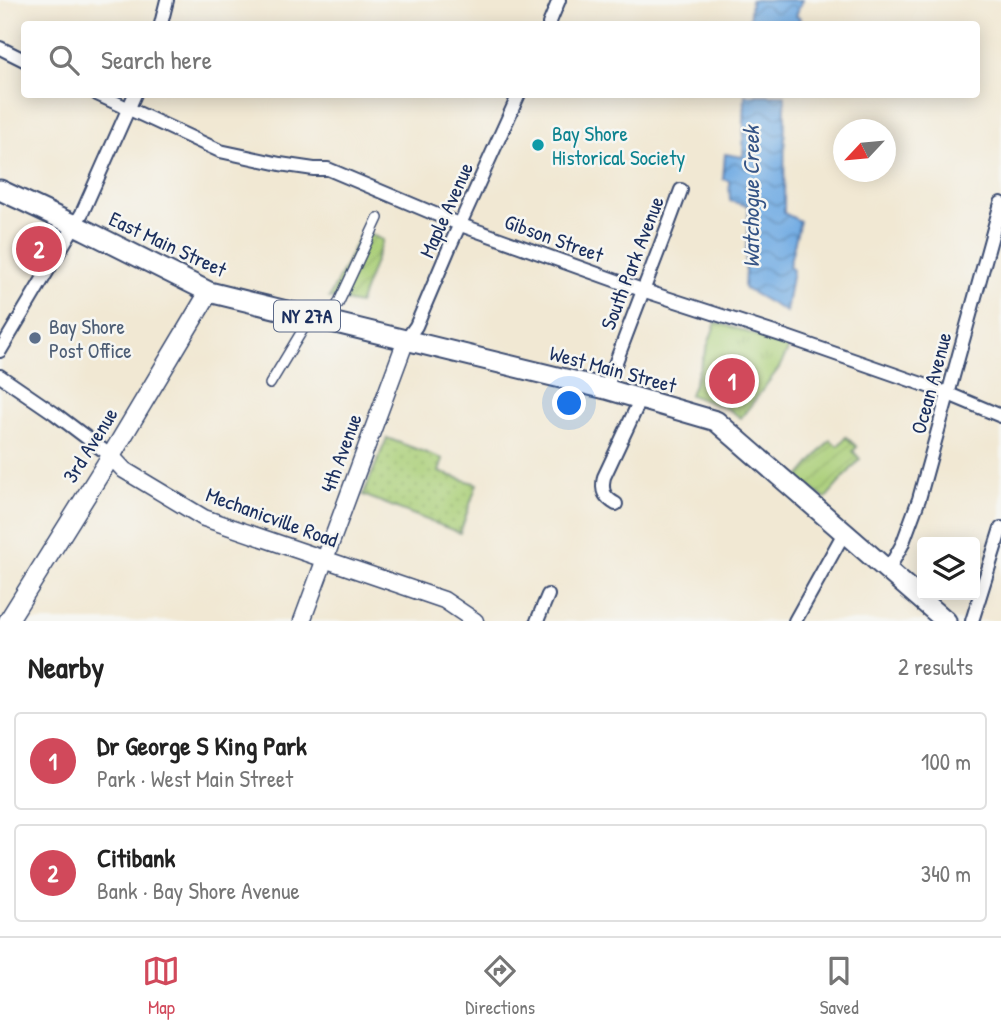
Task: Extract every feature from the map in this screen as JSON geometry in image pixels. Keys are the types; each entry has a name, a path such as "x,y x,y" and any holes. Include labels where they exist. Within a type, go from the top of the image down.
{"main road":[{"name":"East Main Street","path":"0,190 209,292 405,340"},
{"name":"3rd Avenue","path":"8,621 209,292"},
{"name":"West Main Street","path":"405,340 641,398 716,421 946,621"}],"street":[{"path":"162,21 167,0"},
{"path":"550,21 559,0"},
{"path":"0,48 21,58"},
{"name":"Gibson Street","path":"105,98 220,151 280,164 328,169 461,225 642,290 948,393 1001,416"},
{"path":"0,351 75,225 134,98"},
{"name":"Maple Avenue","path":"405,340 416,326 517,98"},
{"name":"South Park Avenue","path":"606,389 681,190"},
{"name":"Ocean Avenue","path":"888,569 902,545 919,499 1001,202"},
{"path":"338,304 378,218"},
{"path":"270,384 305,326"},
{"name":"4th Avenue","path":"302,621 405,340"},
{"name":"Mechanicville Road","path":"0,376 111,456 124,470 204,518 444,600 475,621"},
{"path":"615,505 606,498 602,488 604,477 641,398"},
{"path":"972,621 1001,528"},
{"path":"795,621 844,533"},
{"path":"537,621 548,595"}],"green space":[{"path":"362,231 383,240 359,304 329,298"},
{"path":"716,322 783,344 788,350 779,368 741,418 728,409 690,395"},
{"path":"846,437 857,447 853,451 860,459 825,499 798,478 830,440 838,446"},
{"path":"387,438 443,459 439,472 477,484 460,533 363,495"}],"water":[{"path":"751,0 802,0 796,16 800,18 799,21 749,21"},
{"name":"Watchogue Creek","path":"745,98 785,98 784,213 800,221 789,266 793,270 786,312 744,288 749,206 730,201 729,181 723,179 725,154 743,157"}],"place":[{"name":"Bay Shore Historical Society","path":"538,145"},
{"name":"Citibank","path":"39,249"},
{"name":"Bay Shore Post Office","path":"35,338"},
{"name":"Dr George S King Park","path":"732,381"}]}
